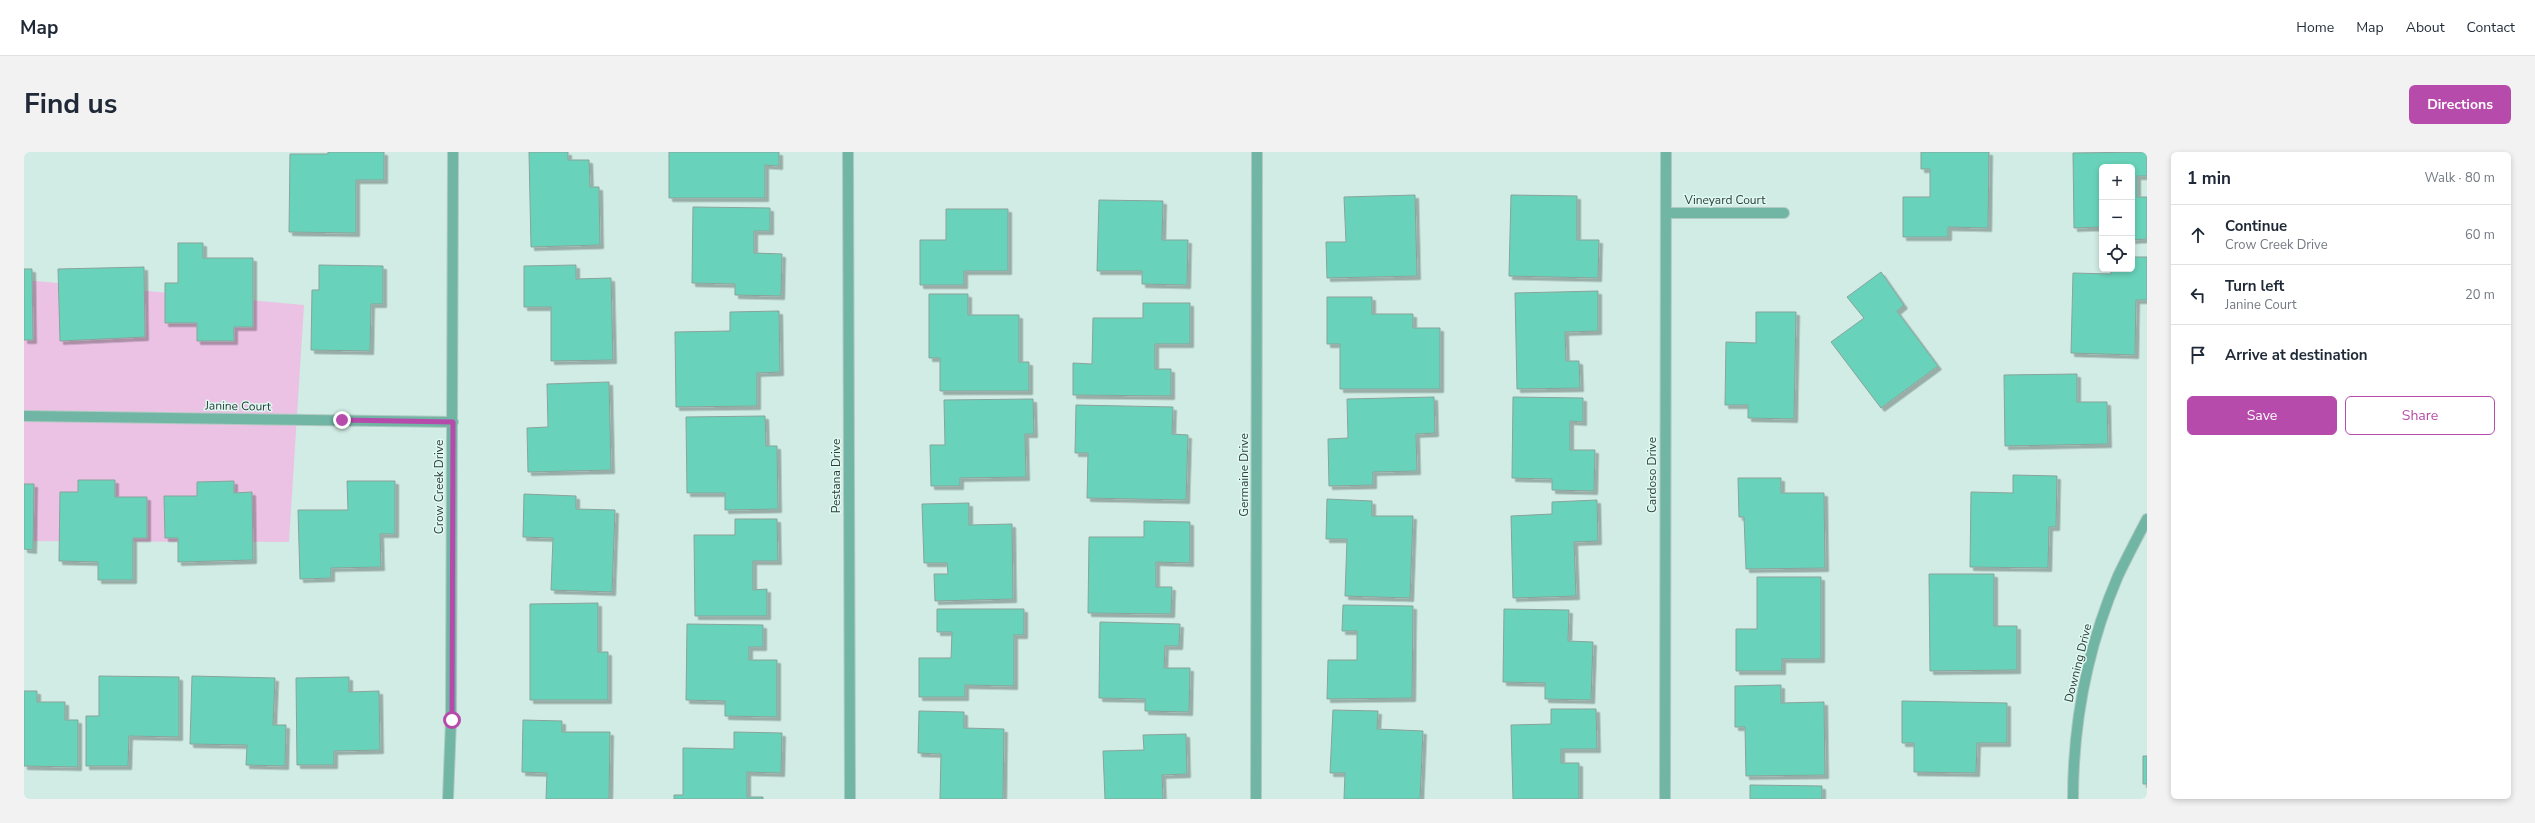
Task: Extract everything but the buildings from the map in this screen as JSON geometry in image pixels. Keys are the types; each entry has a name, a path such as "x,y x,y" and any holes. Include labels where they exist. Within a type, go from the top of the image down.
{"street":[{"name":"Crow Creek Drive","path":"448,799 452,720 453,152"},
{"name":"Pestana Drive","path":"848,152 850,799"},
{"name":"Germaine Drive","path":"1256,799 1257,152"},
{"name":"Cardoso Drive","path":"1665,799 1666,152"},
{"name":"Vineyard Court","path":"1666,213 1784,213"},
{"name":"Janine Court","path":"24,416 453,422"},
{"name":"Downing Drive","path":"2073,799 2080,709 2095,641 2118,576 2147,519"}],"shaded area":[{"path":"24,280 304,305 289,542 24,541"}],"route":[{"path":"342,420 453,422 452,720"}]}
